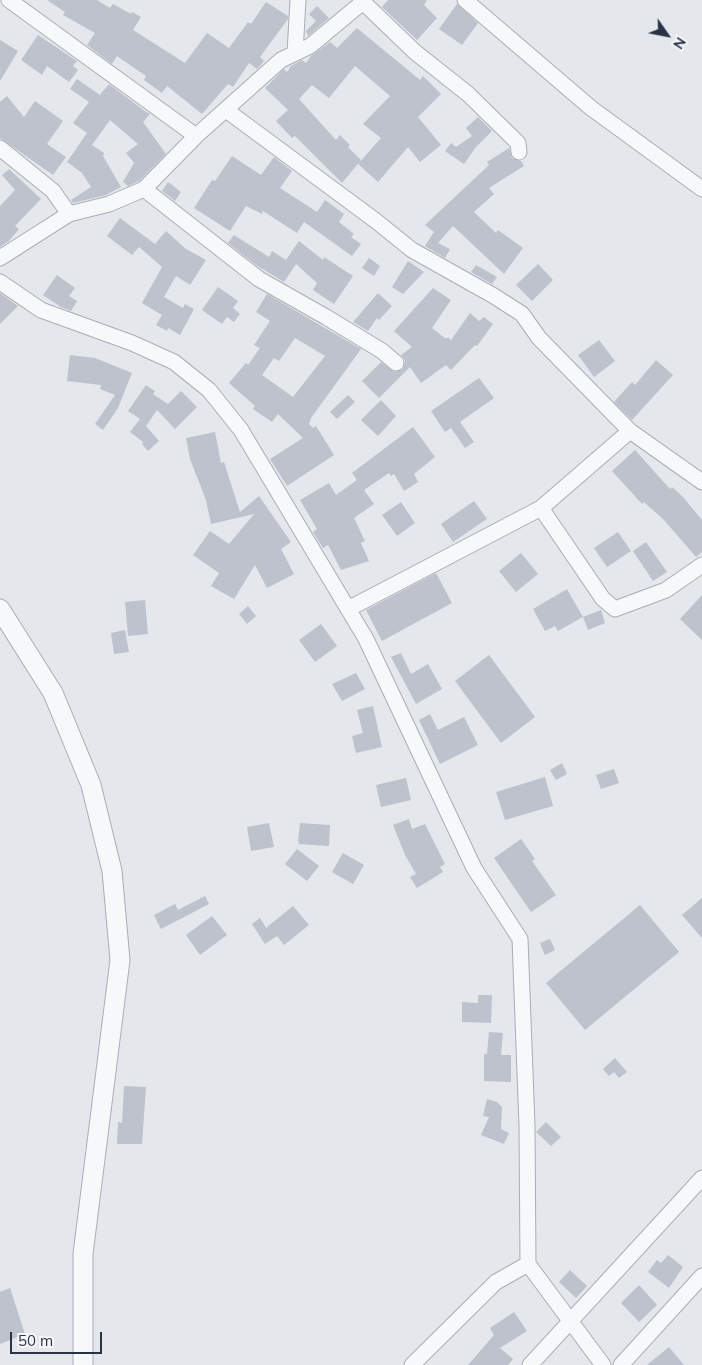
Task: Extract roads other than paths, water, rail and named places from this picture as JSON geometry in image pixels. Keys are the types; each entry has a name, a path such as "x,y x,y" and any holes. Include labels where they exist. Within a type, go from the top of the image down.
{"street":[{"path":"9,0 196,136"},
{"path":"295,54 298,0"},
{"path":"465,0 591,108 702,189"},
{"path":"0,258 69,214 109,204 144,189 196,136 281,60 310,46 363,2 416,52 468,94 518,143 518,152"},
{"path":"226,110 412,250 522,314 539,338 630,431 702,482"},
{"path":"0,148 53,191 69,214"},
{"path":"144,189 259,279 326,316 382,351 396,362"},
{"path":"0,282 41,310 132,343 174,362 209,390 242,430 366,639 474,868 520,939 527,1126 528,1264 569,1322 603,1365"},
{"path":"348,609 542,508 630,431"},
{"path":"542,508 604,600 615,609 666,590 702,565"},
{"path":"0,609 53,693 91,785 112,871 120,960 83,1254 83,1365"},
{"path":"530,1365 702,1178"},
{"path":"412,1365 496,1282 528,1264"},
{"path":"621,1365 702,1276"}]}
